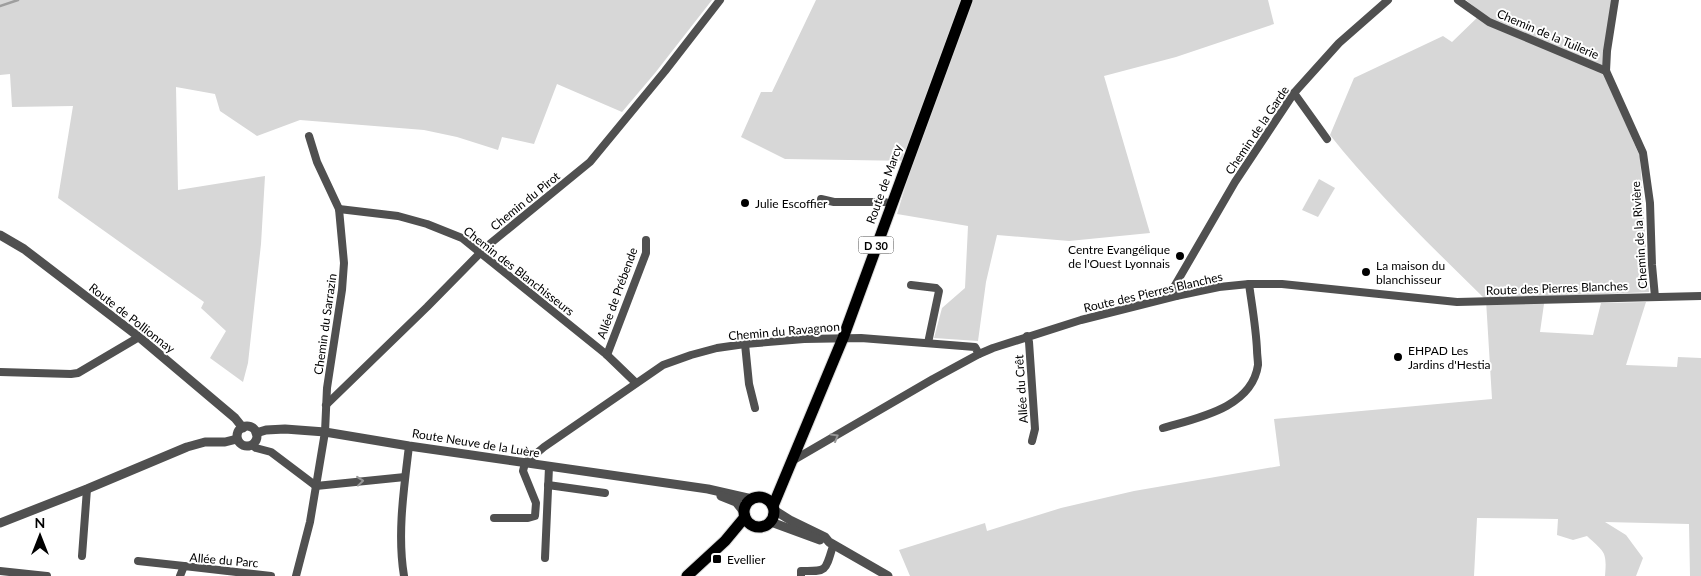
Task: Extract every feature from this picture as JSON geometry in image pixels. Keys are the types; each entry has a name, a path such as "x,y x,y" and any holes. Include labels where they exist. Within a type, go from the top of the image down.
{"main road":[{"name":"Route de Marcy","path":"774,508 843,338 967,0"},
{"name":"Route de Marcy","path":"756,498 777,483 792,461"},
{"path":"756,498 766,498 774,508 771,522 759,528 747,518 745,507 756,498"},
{"path":"687,576 747,518"}],"street":[{"name":"Chemin du Pirot","path":"326,405 480,253 590,162 665,71 720,0"},
{"name":"Chemin de la Garde","path":"1176,296 1174,288 1230,190 1294,93 1338,42 1388,0"},
{"name":"Chemin de la Tuilerie","path":"1458,0 1489,22 1606,71"},
{"name":"Chemin de la Rivière","path":"1615,0 1607,51 1606,71 1643,153 1650,202 1655,297"},
{"path":"1294,93 1326,139"},
{"name":"Chemin du Sarrazin","path":"296,576 310,522 325,432 327,388 342,290 344,263 339,210 317,162 309,136"},
{"path":"821,198 834,202 885,202 892,204"},
{"name":"Chemin des Blanchisseurs","path":"339,210 398,216 427,224 462,238 607,355 636,383"},
{"name":"Route de Pollionnay","path":"0,235 24,249 139,337 235,418 243,428"},
{"name":"Allée de Prébende","path":"607,355 646,253 646,240"},
{"path":"1163,428 1202,417 1226,407 1241,396 1252,383 1258,365 1249,284"},
{"name":"Route des Pierres Blanches","path":"792,461 979,354 1027,336 1081,320 1219,287 1249,284 1282,284 1457,302 1701,296"},
{"path":"911,285 936,288 939,291 928,343"},
{"name":"Allée du Crêt","path":"1027,336 1035,429 1032,441"},
{"path":"0,372 78,373 139,337"},
{"name":"Chemin du Ravagnon","path":"525,463 544,446 662,365 690,355 746,344 804,338 843,338 975,347 979,354"},
{"path":"746,344 749,384 755,408"},
{"path":"237,439 238,433 243,428 252,428 256,433 256,439 252,445"},
{"name":"Route Neuve de la Luère","path":"256,433 266,430 285,429 325,432 756,498"},
{"path":"237,439 243,446 252,445 271,452 316,486 405,477"},
{"path":"0,522 201,442 225,442 237,439"},
{"path":"404,576 401,545 409,446"},
{"path":"494,518 528,518 535,516 536,503 523,470 525,463"},
{"path":"545,558 549,467"},
{"path":"548,485 605,493"},
{"name":"Route Neuve de la Luère","path":"692,488 736,502 747,518"},
{"path":"82,556 86,489"},
{"path":"774,508 790,520 825,537 831,546 827,566 821,571 801,571 801,576"},
{"path":"771,522 823,541 888,576"},
{"path":"138,561 184,566"},
{"name":"Allée du Parc","path":"180,576 184,566 271,576"},
{"path":"0,571 47,576"}],"shaded area":[{"path":"0,0 712,0 622,112 557,84 534,144 502,137 498,150 457,137 424,130 300,120 257,136 220,111 215,94 176,87 178,190 265,176 261,244 248,363 243,382 210,358 226,331 201,308 204,302 58,198 73,106 12,107 10,74 0,75"},
{"path":"816,0 1268,0 1274,24 1176,57 1104,76 1150,233 1069,241 997,235 986,282 978,341 934,338 942,308 965,288 968,226 897,214 913,161 785,159 741,137 761,92 772,92"},
{"path":"1466,0 1612,0 1603,71 1640,157 1649,292 1545,297 1540,332 1593,335 1601,303 1646,302 1626,365 1677,367 1678,357 1701,358 1701,576 1690,576 1689,524 1605,522 1626,535 1643,558 1636,576 1605,576 1606,562 1604,553 1587,536 1573,540 1557,535 1558,519 1477,518 1474,576 910,576 899,550 985,523 987,531 1061,508 1134,491 1280,466 1274,419 1492,399 1486,300 1386,199 1330,135 1354,78 1443,36 1452,42 1482,13"},
{"path":"1319,179 1335,188 1318,217 1302,210"}],"waterway":[{"path":"0,6 18,0"}],"place":[{"name":"Julie Escoffier","path":"745,203"},
{"name":"Centre Evangélique de l'Ouest Lyonnais","path":"1180,256"},
{"name":"La maison du blanchisseur","path":"1366,272"},
{"name":"EHPAD Les Jardins d'Hestia","path":"1398,357"},
{"name":"Evellier","path":"717,559"}]}
